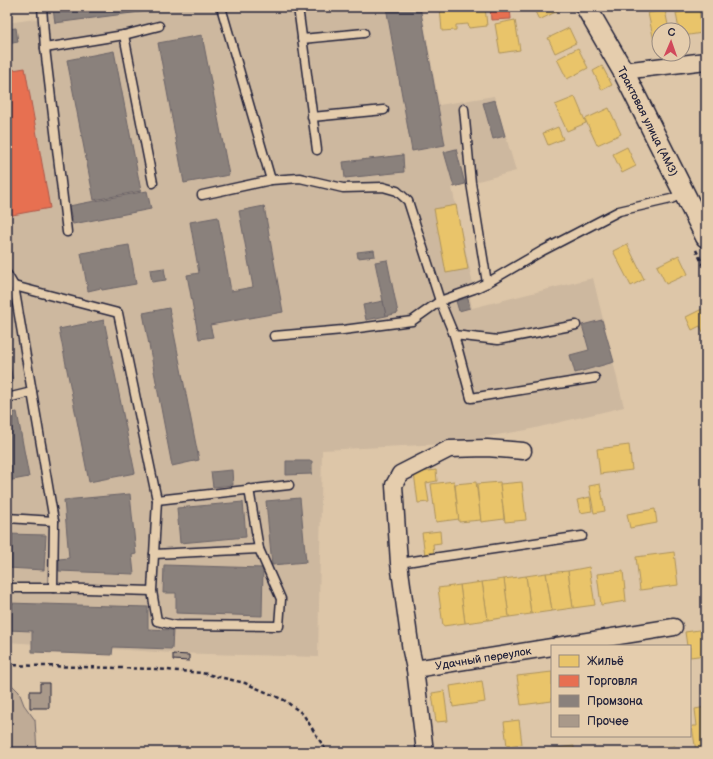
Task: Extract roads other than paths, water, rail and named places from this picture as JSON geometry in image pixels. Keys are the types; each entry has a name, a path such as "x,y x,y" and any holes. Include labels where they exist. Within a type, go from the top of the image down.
{"street":[{"name":"Трактовая улица (АМЗ)","path":"586,7 623,71 706,237"},
{"path":"623,71 706,61"},
{"path":"425,752 415,669 411,651 399,563 394,485 400,474 449,450 487,448 523,451"},
{"path":"563,645 674,627"},
{"name":"Удачный переулок","path":"415,669 551,647"}],"lane":[{"path":"42,7 45,48 67,232"},
{"path":"221,7 271,180"},
{"path":"298,7 317,150"},
{"path":"45,48 124,35 158,26"},
{"path":"302,39 364,33"},
{"path":"124,35 153,183"},
{"path":"464,109 471,183 488,283"},
{"path":"312,117 384,110"},
{"path":"202,195 271,180 300,178 342,188 383,187 397,191 408,201 440,301 454,335 471,398 596,378"},
{"path":"274,336 343,330 412,321 440,301 488,283 542,251 618,211 671,199 684,193"},
{"path":"7,274 14,286 54,521 53,588"},
{"path":"14,286 118,313 157,500 152,591 158,621 174,625 279,626 281,599 259,549 249,489"},
{"path":"454,335 498,340 576,325"},
{"path":"7,398 32,392"},
{"path":"157,500 289,485"},
{"path":"7,518 54,521"},
{"path":"399,563 582,536"},
{"path":"154,554 259,549"},
{"path":"7,588 152,591"}]}
